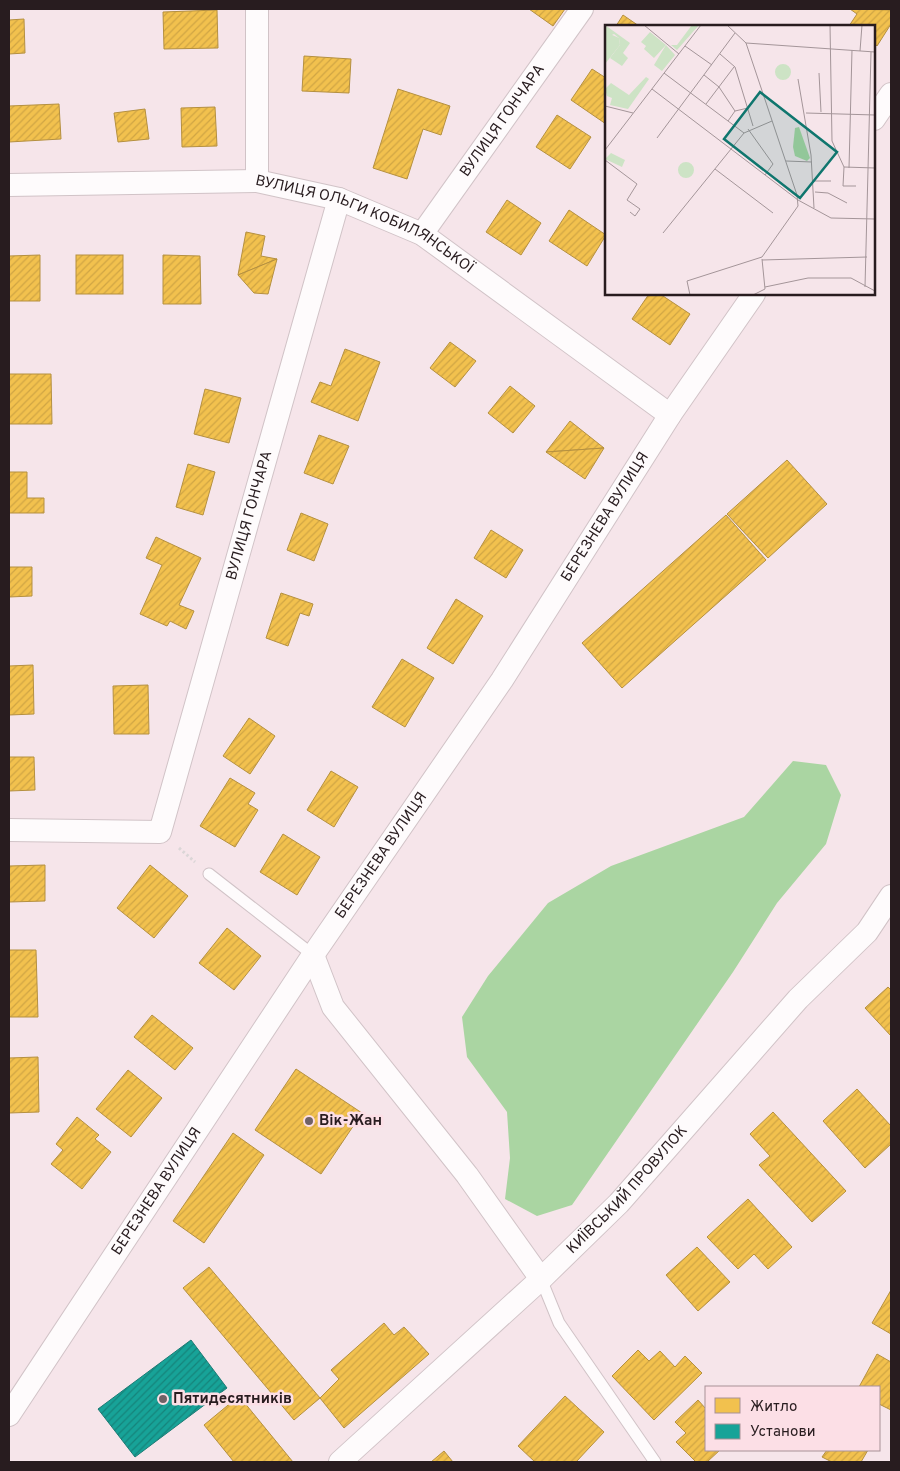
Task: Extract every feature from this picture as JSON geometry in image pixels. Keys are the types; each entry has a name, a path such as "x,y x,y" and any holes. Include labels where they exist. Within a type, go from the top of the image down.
{"street":[{"path":"257,9 257,181"},
{"name":"ВУЛИЦЯ ГОНЧАРА","path":"422,234 582,9"},
{"path":"875,118 891,94"},
{"name":"ВУЛИЦЯ ОЛЬГИ КОБИЛЯНСЬКОЇ","path":"9,185 257,181 339,199 422,234 670,415"},
{"name":"ВУЛИЦЯ ГОНЧАРА","path":"160,832 339,199"},
{"name":"БЕРЕЗНЕВА ВУЛИЦЯ","path":"9,1415 313,955 502,680 670,415 753,295"},
{"path":"9,830 160,832"},
{"name":"КИЇВСЬКИЙ ПРОВУЛОК","path":"340,1462 541,1279 620,1203 798,1000 867,932 891,896"},
{"path":"313,955 333,1007 468,1174 541,1279"}],"lane":[{"path":"209,874 313,955"},
{"path":"541,1279 559,1323 655,1462"}],"path":[{"path":"160,832 209,874"}],"shaded area":[{"path":"793,761 826,765 841,795 826,844 777,903 733,972 572,1205 537,1216 505,1199 510,1158 507,1112 467,1057 462,1017 488,976 548,903 611,866 744,817"}],"building: Житло":[{"path":"529,9 565,9 553,26"},
{"path":"850,9 891,10 891,24 877,46 875,44 875,25 850,25 857,14"},
{"path":"217,10 218,48 164,49 163,12"},
{"path":"623,15 638,25 617,25"},
{"path":"24,19 25,53 9,54 9,20"},
{"path":"304,56 351,59 349,93 302,91"},
{"path":"592,69 605,77 605,123 571,100"},
{"path":"398,89 450,106 441,135 423,129 407,179 373,168"},
{"path":"59,104 61,139 9,142 9,106"},
{"path":"215,107 217,146 182,147 181,108"},
{"path":"145,109 149,139 118,142 114,113"},
{"path":"557,115 591,137 570,169 536,147"},
{"path":"507,200 541,223 521,255 486,232"},
{"path":"569,210 605,234 587,266 549,241"},
{"path":"246,232 265,236 261,256 277,259 238,275"},
{"path":"40,255 40,301 9,301 9,256"},
{"path":"76,255 123,255 123,294 76,294"},
{"path":"163,255 200,256 201,304 163,304"},
{"path":"277,259 268,294 254,293 238,275"},
{"path":"648,295 662,295 690,314 670,345 632,319"},
{"path":"450,342 476,361 455,387 430,368"},
{"path":"345,349 380,362 358,421 311,402 320,382 331,386"},
{"path":"9,374 51,374 52,424 9,424"},
{"path":"510,386 535,406 513,433 488,413"},
{"path":"205,389 241,398 229,443 194,434"},
{"path":"570,421 604,448 546,452"},
{"path":"319,435 349,446 333,484 304,473"},
{"path":"604,448 585,479 546,452"},
{"path":"787,460 827,504 768,558 727,514"},
{"path":"188,464 215,472 203,515 176,507"},
{"path":"9,472 27,472 27,498 44,498 44,513 9,513"},
{"path":"301,513 328,524 314,561 287,550"},
{"path":"726,515 766,560 622,688 582,643"},
{"path":"491,530 523,550 506,578 474,558"},
{"path":"156,537 201,558 179,605 194,611 186,629 170,621 167,626 140,614 162,565 146,558"},
{"path":"9,567 32,567 32,596 9,597"},
{"path":"281,593 313,604 309,616 300,613 288,646 266,638"},
{"path":"456,599 483,616 453,664 427,648"},
{"path":"402,659 434,678 405,727 372,707"},
{"path":"33,665 34,714 9,715 9,666"},
{"path":"148,685 149,734 114,734 113,686"},
{"path":"249,718 275,736 250,774 223,756"},
{"path":"9,757 34,757 35,790 9,791"},
{"path":"331,771 358,787 334,827 307,810"},
{"path":"230,778 255,793 248,804 258,810 235,847 200,826"},
{"path":"283,834 320,857 297,895 260,872"},
{"path":"45,865 45,901 9,902 9,866"},
{"path":"150,865 188,896 154,938 117,908"},
{"path":"227,928 261,956 234,990 199,963"},
{"path":"9,950 36,950 38,1017 9,1017"},
{"path":"888,987 891,990 891,1036 865,1008"},
{"path":"152,1015 193,1048 175,1070 134,1037"},
{"path":"38,1057 39,1112 9,1113 9,1058"},
{"name":"Вік-Жан","path":"296,1069 362,1113 321,1174 255,1130"},
{"path":"128,1070 162,1098 131,1137 96,1109"},
{"path":"857,1089 891,1126 891,1144 865,1168 823,1121"},
{"path":"773,1112 846,1191 812,1222 759,1165 770,1156 750,1134"},
{"path":"77,1117 99,1135 95,1139 111,1152 82,1189 51,1164 63,1150 56,1144"},
{"path":"233,1133 264,1155 204,1243 173,1221"},
{"path":"748,1199 792,1247 768,1269 754,1254 738,1269 707,1237"},
{"path":"697,1247 730,1282 698,1311 666,1275"},
{"path":"209,1267 320,1398 294,1420 183,1288"},
{"path":"891,1290 891,1334 872,1323"},
{"path":"384,1323 394,1335 404,1327 429,1354 344,1428 320,1398 339,1379 331,1370"},
{"path":"638,1350 649,1361 660,1351 675,1367 685,1356 702,1373 654,1420 612,1376"},
{"path":"877,1354 891,1362 891,1410 880,1404 880,1386 860,1386"},
{"path":"239,1396 293,1462 234,1462 204,1425"},
{"path":"565,1396 604,1432 576,1462 535,1462 518,1446"},
{"path":"698,1400 705,1408 705,1451 719,1451 707,1462 696,1462 676,1442 686,1433 675,1422"},
{"path":"444,1451 453,1462 431,1462"},
{"path":"826,1451 867,1451 861,1462 832,1462 822,1457"}],"building: Установи":[{"name":"Пятидесятників","path":"191,1340 227,1388 135,1457 98,1409"}],"place":[{"name":"Вік-Жан","path":"309,1121"},
{"name":"Пятидесятників","path":"163,1399"}]}
